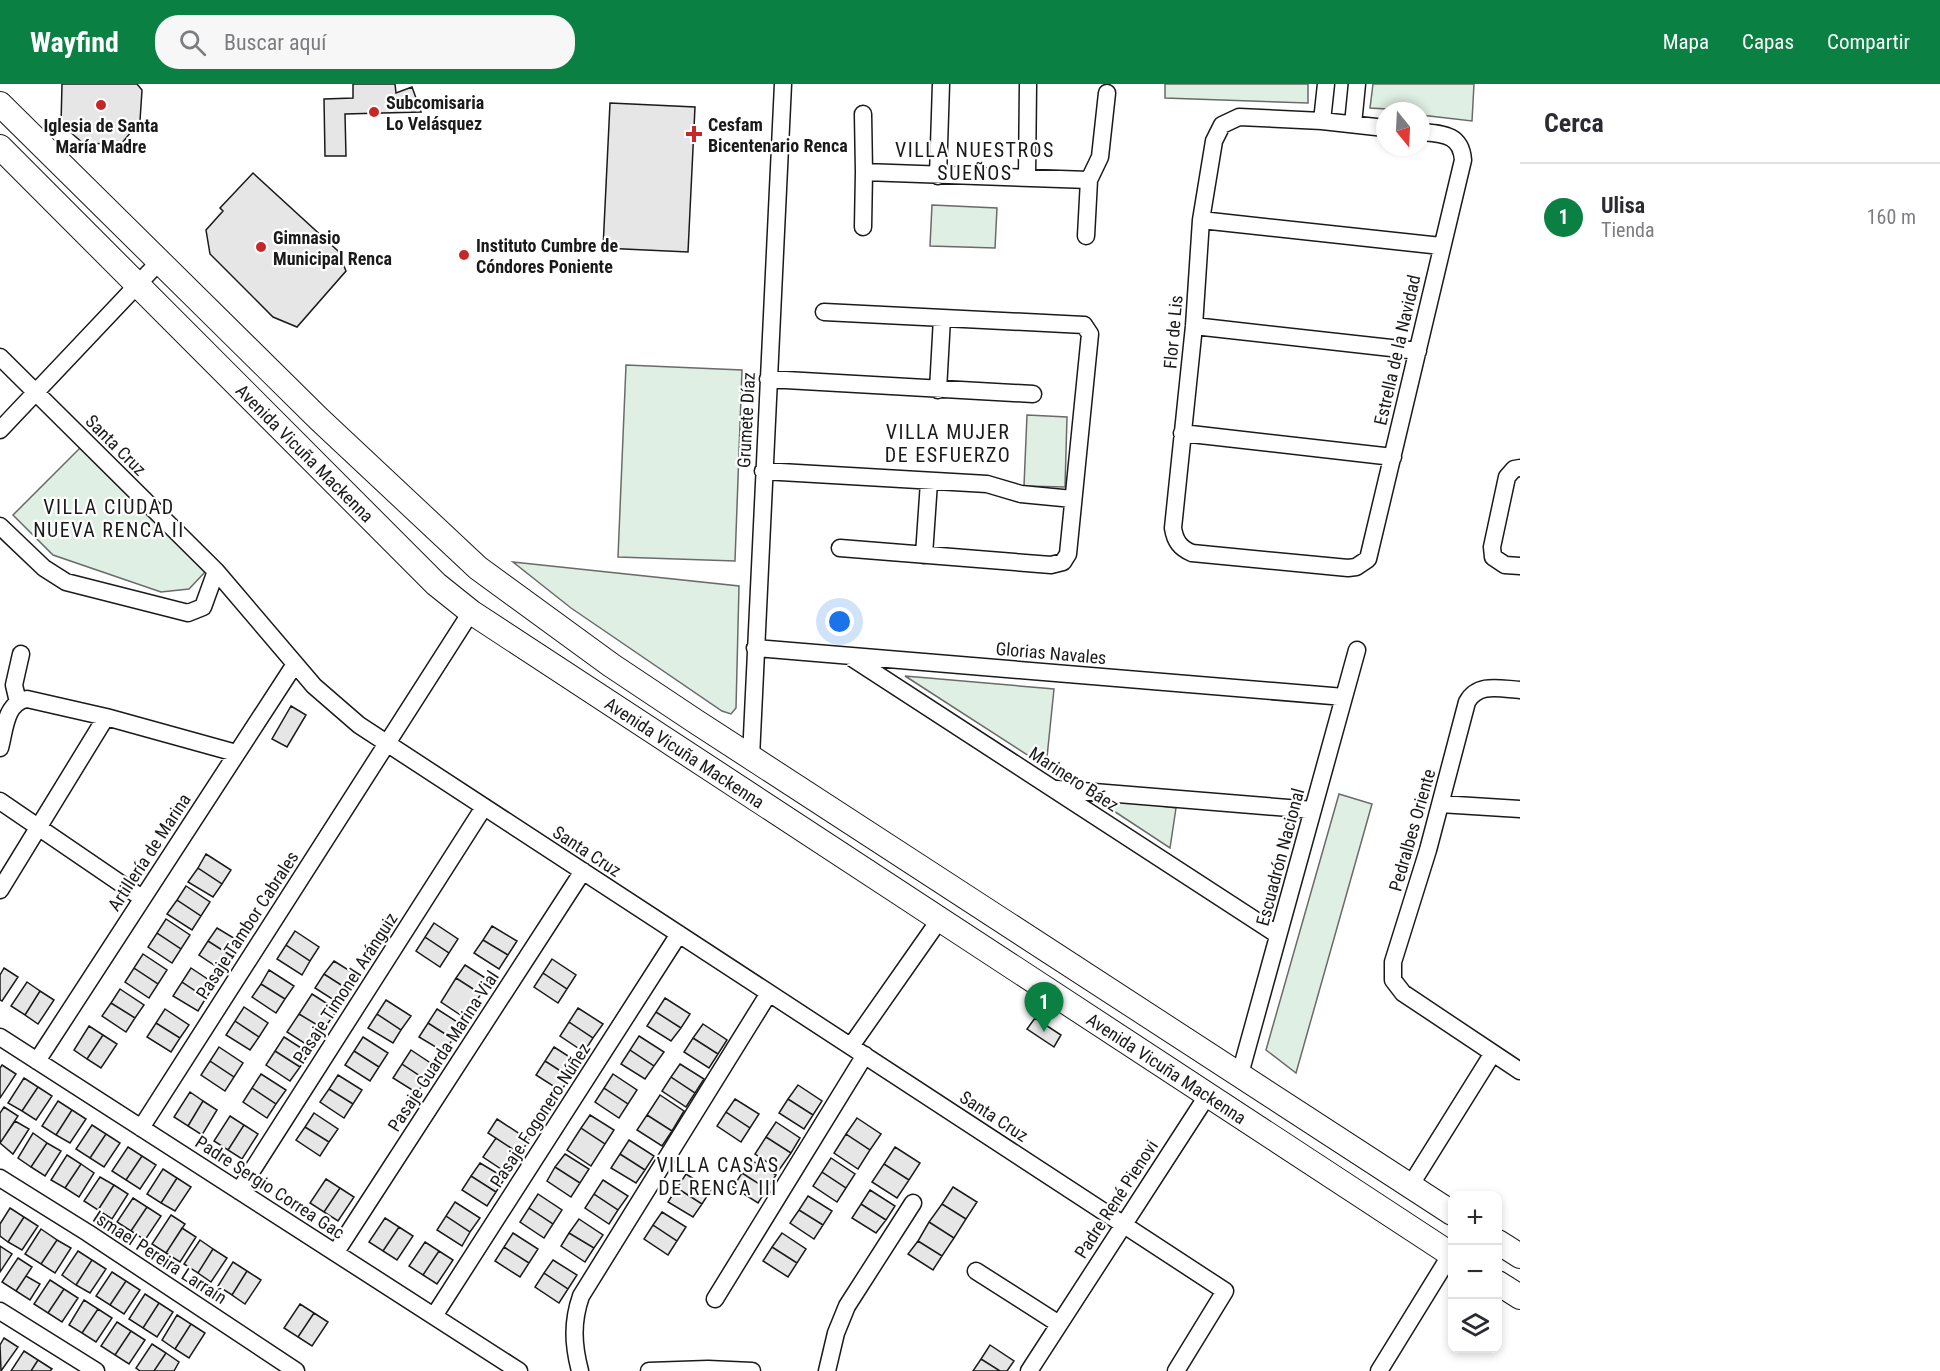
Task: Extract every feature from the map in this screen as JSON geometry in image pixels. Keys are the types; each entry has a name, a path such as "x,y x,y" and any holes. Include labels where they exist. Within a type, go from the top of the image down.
{"street":[{"name":"Grumete Díaz","path":"751,757 754,648 783,84"},
{"path":"938,176 941,84"},
{"path":"1027,177 1028,84"},
{"path":"1326,84 1322,121 1376,127"},
{"path":"1353,124 1357,84"},
{"path":"1086,236 1089,180 1101,157 1107,93"},
{"name":"Avenida Vicuña Mackenna","path":"0,104 319,420 478,568 611,665 1448,1210"},
{"path":"863,114 863,226"},
{"name":"Flor de Lis","path":"1322,121 1239,117 1222,125 1214,141 1201,220 1194,326 1173,528 1179,544 1192,553 1348,568 1363,564"},
{"name":"Estrella de la Navidad","path":"1363,564 1371,553 1441,246 1463,160 1460,144 1449,135 1430,133"},
{"name":"Avenida Vicuña Mackenna","path":"0,147 436,584 471,612 1081,1010 1206,1096 1448,1250"},
{"path":"864,172 1089,180"},
{"path":"1201,220 1441,246"},
{"path":"0,430 135,284 158,263"},
{"path":"824,312 1083,326 1087,328 1090,338 1068,554 1058,564 840,548"},
{"path":"938,390 942,318"},
{"path":"1194,326 1418,351"},
{"name":"Santa Cruz","path":"0,357 216,571 295,664 336,707 386,743 1226,1291 1176,1371"},
{"path":"768,380 1033,394"},
{"path":"1182,433 1393,457"},
{"path":"1512,565 1493,557 1492,547 1507,477 1517,469"},
{"path":"763,471 987,484 1022,494 1073,499"},
{"path":"924,555 929,482"},
{"path":"0,526 39,565 66,582 188,613 203,607 216,571"},
{"name":"Pasaje Tambor Cabrales","path":"141,1128 471,612"},
{"name":"Glorias Navales","path":"754,648 1344,698"},
{"name":"Escuadrón Nacional","path":"1240,1074 1357,650"},
{"path":"18,702 14,685 21,654"},
{"name":"Marinero Báez","path":"849,656 1278,935"},
{"name":"Artillería de Marina","path":"38,1061 295,664"},
{"name":"Pedralbes Oriente","path":"1493,1053 1403,993 1394,980 1393,962 1440,804 1467,702 1474,692 1488,688 1520,690"},
{"path":"0,748 9,714 18,702 32,699 236,753"},
{"path":"0,890 106,717"},
{"path":"1053,788 1313,810"},
{"path":"0,801 142,898"},
{"path":"1440,804 1520,809"},
{"name":"Pasaje Timonel Aránguiz","path":"239,1191 484,807"},
{"name":"Pasaje Guarda Marina Vial","path":"336,1252 583,871"},
{"path":"716,1299 858,1051 940,919"},
{"name":"Pasaje Fogonero Núñez","path":"434,1316 679,934"},
{"path":"1081,1010 1100,984"},
{"path":"580,1371 573,1345 573,1330 581,1296 769,993"},
{"name":"Padre Sergio Correa Gac","path":"0,1037 519,1371"},
{"path":"1410,1186 1493,1053 1520,1071"},
{"name":"Padre René Pienovi","path":"1029,1371 1206,1096"},
{"path":"1289,1149 1307,1120"},
{"name":"Ismael Pereira Larraín","path":"0,1178 296,1371"},
{"path":"827,1371 836,1333 847,1306 913,1203"},
{"path":"1502,1245 1520,1256"},
{"path":"1379,1371 1448,1259"},
{"path":"976,1270 1059,1324"},
{"path":"1502,1286 1520,1297"},
{"path":"0,1311 96,1371"},
{"path":"649,1371 708,1369 752,1371"}],"green space":[{"path":"1165,84 1308,84 1308,103 1165,98"},
{"path":"1373,84 1474,84 1472,121 1430,116 1430,102 1376,102 1376,108 1370,108"},
{"path":"932,205 997,208 995,248 930,246"},
{"path":"626,365 742,370 735,561 618,557"},
{"path":"1027,415 1067,417 1065,487 1024,486"},
{"path":"80,448 205,572 189,589 161,592 53,555 13,515"},
{"path":"513,562 739,586 736,708 731,714 722,711 571,608"},
{"path":"905,676 1054,689 1046,767"},
{"path":"1339,794 1372,804 1296,1073 1266,1050"},
{"path":"1091,796 1176,808 1170,848"}],"building":[{"name":"Iglesia de Santa María Madre","path":"62,84 137,84 142,90 140,121 122,143 84,144 61,124"},
{"path":"353,84 395,84 396,93 412,87 421,112 345,114 346,156 325,156 324,99 353,98"},
{"path":"610,103 695,107 688,252 603,248"},
{"path":"253,173 338,251 346,271 297,327 273,317 210,254 206,230 223,211 220,208"},
{"path":"291,706 306,715 287,747 272,739"},
{"path":"206,854 231,870 222,884 198,868"},
{"path":"198,868 222,884 213,897 188,882"},
{"path":"186,886 210,902 201,916 177,900"},
{"path":"177,900 201,916 192,930 167,914"},
{"path":"166,919 190,935 181,949 157,933"},
{"path":"434,923 458,939 449,953 425,937"},
{"path":"492,926 517,941 508,955 483,940"},
{"path":"217,928 242,943 233,957 208,941"},
{"path":"295,931 319,947 310,961 286,945"},
{"path":"157,933 181,949 172,963 148,947"},
{"path":"425,937 449,953 440,967 416,951"},
{"path":"483,940 508,955 499,969 474,953"},
{"path":"208,941 233,957 223,971 199,955"},
{"path":"286,945 310,961 302,975 277,959"},
{"path":"143,954 167,970 158,984 134,968"},
{"path":"552,959 576,975 567,989 543,973"},
{"path":"334,961 358,976 349,990 324,974"},
{"path":"465,965 490,981 481,994 456,978"},
{"path":"4,968 18,977 2,1001 0,1000 0,975"},
{"path":"134,968 158,984 149,998 125,982"},
{"path":"191,968 215,984 206,998 182,982"},
{"path":"269,970 294,986 285,999 261,984"},
{"path":"543,973 567,989 558,1003 534,987"},
{"path":"324,974 349,990 340,1004 315,988"},
{"path":"456,978 481,994 465,1018 441,1002"},
{"path":"27,982 40,991 25,1015 11,1006"},
{"path":"182,982 206,998 198,1011 173,996"},
{"path":"261,984 285,999 276,1013 252,997"},
{"path":"120,989 144,1005 135,1018 111,1003"},
{"path":"40,991 54,1000 38,1024 25,1015"},
{"path":"312,994 337,1010 324,1029 299,1014"},
{"path":"665,998 690,1014 681,1028 656,1012"},
{"path":"386,1000 411,1016 401,1030 377,1014"},
{"path":"111,1003 135,1018 126,1032 102,1016"},
{"path":"244,1007 268,1023 259,1037 235,1021"},
{"path":"578,1008 603,1024 593,1038 569,1022"},
{"path":"165,1009 189,1025 180,1038 156,1023"},
{"path":"437,1009 462,1025 453,1039 428,1023"},
{"path":"656,1012 681,1028 671,1041 647,1026"},
{"path":"299,1014 324,1029 312,1048 287,1032"},
{"path":"377,1014 401,1030 393,1043 368,1028"},
{"path":"1035,1018 1061,1035 1054,1047 1027,1029"},
{"path":"235,1021 259,1037 250,1050 226,1035"},
{"path":"569,1022 593,1038 584,1052 560,1036"},
{"path":"156,1023 180,1038 171,1052 147,1037"},
{"path":"428,1023 453,1039 444,1052 419,1037"},
{"path":"703,1024 727,1040 718,1054 693,1038"},
{"path":"89,1026 103,1035 87,1059 74,1050"},
{"path":"103,1035 117,1044 101,1068 87,1059"},
{"path":"639,1036 664,1052 654,1066 630,1050"},
{"path":"284,1037 309,1053 300,1067 275,1051"},
{"path":"363,1037 388,1053 379,1067 354,1051"},
{"path":"693,1038 718,1054 709,1068 684,1052"},
{"path":"219,1047 243,1063 234,1077 210,1061"},
{"path":"554,1047 579,1063 570,1077 545,1061"},
{"path":"411,1050 435,1066 426,1080 402,1064"},
{"path":"630,1050 654,1066 645,1079 621,1064"},
{"path":"275,1051 300,1067 290,1081 266,1065"},
{"path":"354,1051 379,1067 370,1081 345,1065"},
{"path":"210,1061 234,1077 225,1091 201,1075"},
{"path":"545,1061 570,1077 561,1091 536,1075"},
{"path":"402,1064 426,1080 417,1093 393,1078"},
{"path":"680,1064 704,1079 695,1093 671,1077"},
{"path":"2,1065 16,1074 0,1098 0,1068"},
{"path":"261,1074 286,1090 276,1104 252,1088"},
{"path":"613,1074 637,1090 628,1104 604,1088"},
{"path":"338,1075 362,1090 353,1104 329,1089"},
{"path":"671,1077 695,1093 686,1107 662,1091"},
{"path":"24,1078 38,1087 22,1111 8,1103"},
{"path":"798,1085 822,1101 813,1115 788,1099"},
{"path":"38,1087 52,1096 36,1120 22,1111"},
{"path":"252,1088 276,1104 267,1118 243,1102"},
{"path":"604,1088 628,1104 619,1118 595,1102"},
{"path":"329,1089 353,1104 344,1118 320,1102"},
{"path":"190,1092 203,1101 188,1126 174,1117"},
{"path":"660,1095 684,1111 672,1131 647,1115"},
{"path":"735,1099 759,1114 750,1128 726,1112"},
{"path":"788,1099 813,1115 804,1129 779,1113"},
{"path":"58,1101 72,1110 56,1135 42,1126"},
{"path":"203,1101 217,1110 202,1135 188,1126"},
{"path":"4,1107 18,1116 0,1143 0,1113"},
{"path":"72,1110 86,1119 70,1143 56,1135"},
{"path":"726,1112 750,1128 741,1142 717,1126"},
{"path":"314,1113 338,1129 329,1142 305,1127"},
{"path":"590,1115 614,1130 605,1144 581,1128"},
{"path":"647,1115 672,1131 662,1146 637,1130"},
{"path":"230,1116 244,1125 228,1150 214,1141"},
{"path":"857,1118 881,1134 870,1150 846,1134"},
{"path":"497,1119 529,1140 520,1154 488,1133"},
{"path":"15,1121 29,1129 13,1154 0,1143"},
{"path":"776,1122 800,1138 791,1153 766,1137"},
{"path":"92,1125 106,1134 90,1158 76,1149"},
{"path":"244,1125 258,1134 242,1159 228,1150"},
{"path":"305,1127 329,1142 320,1156 296,1140"},
{"path":"581,1128 605,1144 591,1166 567,1150"},
{"path":"33,1133 47,1143 31,1167 18,1158"},
{"path":"106,1134 120,1143 104,1167 90,1158"},
{"path":"846,1134 870,1150 858,1169 834,1153"},
{"path":"766,1137 791,1153 779,1170 755,1154"},
{"path":"496,1138 520,1154 507,1173 483,1157"},
{"path":"629,1140 654,1156 645,1170 620,1154"},
{"path":"47,1143 61,1151 45,1176 31,1167"},
{"path":"128,1147 142,1156 126,1180 112,1171"},
{"path":"895,1147 920,1163 909,1180 884,1164"},
{"path":"565,1154 589,1169 580,1183 555,1167"},
{"path":"620,1154 645,1170 636,1183 611,1168"},
{"path":"67,1155 81,1164 65,1188 51,1180"},
{"path":"142,1156 156,1165 140,1189 126,1180"},
{"path":"831,1158 855,1174 846,1188 822,1172"},
{"path":"751,1160 776,1175 767,1189 742,1173"},
{"path":"480,1163 505,1178 496,1192 471,1176"},
{"path":"81,1164 94,1173 79,1197 65,1188"},
{"path":"884,1164 909,1180 897,1198 872,1182"},
{"path":"555,1167 580,1183 571,1197 547,1181"},
{"path":"163,1169 177,1178 161,1203 147,1194"},
{"path":"822,1172 846,1188 837,1202 813,1186"},
{"path":"742,1173 767,1189 758,1203 733,1187"},
{"path":"686,1174 711,1190 702,1204 677,1188"},
{"path":"471,1176 496,1192 487,1206 462,1190"},
{"path":"100,1177 114,1185 98,1210 84,1201"},
{"path":"177,1178 191,1187 175,1211 161,1203"},
{"path":"326,1179 340,1188 324,1212 310,1203"},
{"path":"603,1180 628,1196 618,1210 594,1194"},
{"path":"114,1185 128,1194 112,1219 98,1210"},
{"path":"953,1187 977,1202 966,1219 942,1204"},
{"path":"340,1188 354,1197 338,1221 324,1212"},
{"path":"677,1188 702,1204 693,1217 668,1202"},
{"path":"870,1190 895,1206 886,1220 861,1204"},
{"path":"538,1194 562,1210 553,1224 529,1208"},
{"path":"594,1194 618,1210 609,1224 585,1208"},
{"path":"808,1196 832,1211 823,1225 799,1210"},
{"path":"133,1198 147,1207 131,1231 117,1222"},
{"path":"455,1202 480,1218 470,1232 446,1216"},
{"path":"861,1204 886,1220 876,1233 852,1218"},
{"path":"942,1204 966,1219 954,1238 929,1222"},
{"path":"147,1207 161,1216 145,1240 131,1231"},
{"path":"10,1208 24,1217 8,1242 0,1236 0,1224"},
{"path":"529,1208 553,1224 544,1238 520,1222"},
{"path":"799,1210 823,1225 814,1239 790,1223"},
{"path":"662,1212 686,1227 677,1241 653,1225"},
{"path":"171,1215 185,1224 166,1253 152,1244"},
{"path":"446,1216 470,1232 462,1246 437,1230"},
{"path":"24,1217 38,1226 22,1250 8,1242"},
{"path":"385,1218 399,1227 383,1251 369,1242"},
{"path":"579,1219 603,1235 594,1248 569,1233"},
{"path":"929,1222 954,1238 942,1256 918,1241"},
{"path":"653,1225 677,1241 668,1255 644,1239"},
{"path":"399,1227 413,1236 397,1260 383,1251"},
{"path":"182,1228 196,1237 180,1262 166,1253"},
{"path":"41,1229 57,1240 41,1264 25,1254"},
{"path":"513,1233 538,1249 529,1263 504,1247"},
{"path":"569,1233 594,1248 585,1262 561,1246"},
{"path":"782,1233 806,1249 797,1263 772,1247"},
{"path":"57,1240 71,1248 55,1273 41,1264"},
{"path":"200,1240 213,1249 198,1273 184,1264"},
{"path":"918,1241 942,1256 933,1270 908,1254"},
{"path":"425,1242 439,1251 423,1275 409,1266"},
{"path":"0,1246 12,1254 0,1272"},
{"path":"504,1247 529,1263 520,1277 495,1261"},
{"path":"772,1247 797,1263 788,1277 763,1261"},
{"path":"213,1249 227,1258 211,1282 198,1273"},
{"path":"78,1251 92,1260 76,1285 62,1275"},
{"path":"439,1251 453,1260 437,1284 423,1275"},
{"path":"18,1258 32,1267 16,1291 2,1282"},
{"path":"92,1260 106,1269 90,1293 76,1285"},
{"path":"553,1260 577,1275 568,1289 544,1273"},
{"path":"233,1262 247,1271 232,1295 218,1286"},
{"path":"247,1271 261,1280 245,1304 232,1295"},
{"path":"112,1272 126,1281 110,1305 96,1296"},
{"path":"544,1273 568,1289 559,1303 535,1287"},
{"path":"26,1276 40,1284 30,1300 16,1291"},
{"path":"50,1280 64,1289 48,1313 34,1304"},
{"path":"126,1281 140,1290 124,1314 110,1305"},
{"path":"64,1289 78,1298 62,1322 48,1313"},
{"path":"145,1294 159,1303 143,1328 129,1319"},
{"path":"84,1300 98,1309 82,1333 69,1325"},
{"path":"159,1303 173,1312 157,1337 143,1328"},
{"path":"300,1304 314,1313 298,1337 284,1328"},
{"path":"98,1309 112,1318 96,1342 82,1333"},
{"path":"314,1313 328,1322 312,1346 298,1337"},
{"path":"177,1315 191,1324 175,1349 162,1340"},
{"path":"117,1322 131,1331 115,1355 101,1346"},
{"path":"191,1324 205,1333 189,1358 175,1349"},
{"path":"131,1331 145,1340 129,1364 115,1355"},
{"path":"4,1338 18,1347 1,1371 0,1345"},
{"path":"152,1344 166,1353 154,1371 140,1371 136,1368"},
{"path":"990,1345 1014,1361 1007,1371 1000,1371 981,1359"},
{"path":"24,1351 38,1360 31,1371 11,1371"},
{"path":"166,1353 179,1362 174,1371 154,1371"},
{"path":"981,1359 1000,1371 973,1371"},
{"path":"38,1360 52,1369 50,1371 31,1371"}],"place":[{"name":"Iglesia de Santa María Madre","path":"101,105"},
{"name":"Subcomisaria Lo Velásquez","path":"374,112"},
{"name":"Cesfam Bicentenario Renca","path":"694,134"},
{"name":"Gimnasio Municipal Renca","path":"261,247"},
{"name":"Instituto Cumbre de Cóndores Poniente","path":"464,255"},
{"name":"Ulisa","path":"1044,1032"}],"district":[{"name":"VILLA NUESTROS SUEÑOS","path":"975,162"},
{"name":"VILLA MUJER DE ESFUERZO","path":"948,444"},
{"name":"VILLA CIUDAD NUEVA RENCA II","path":"109,518"},
{"name":"VILLA CASAS DE RENCA III","path":"718,1176"}]}
